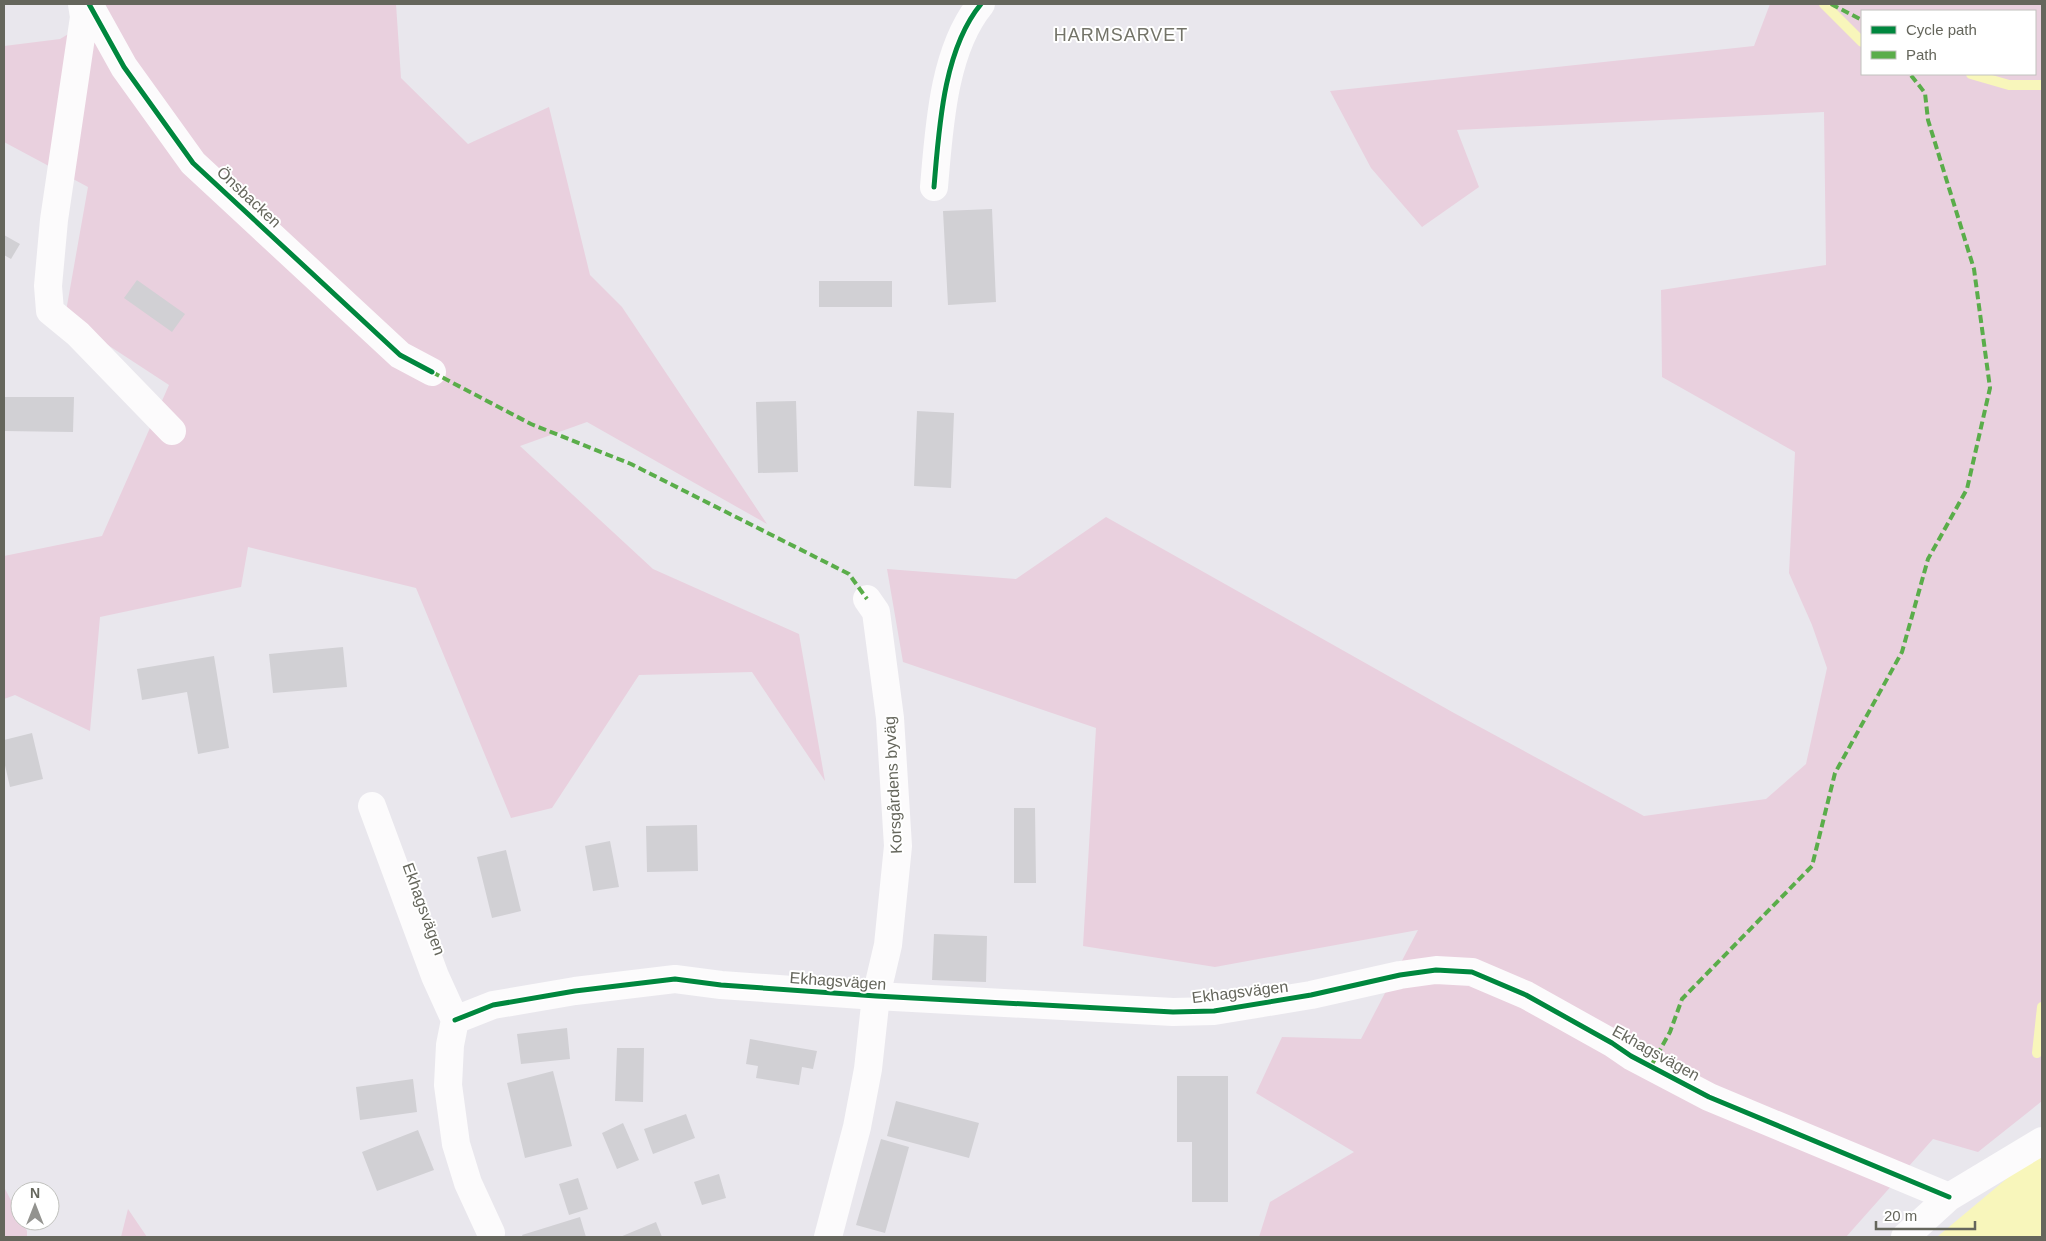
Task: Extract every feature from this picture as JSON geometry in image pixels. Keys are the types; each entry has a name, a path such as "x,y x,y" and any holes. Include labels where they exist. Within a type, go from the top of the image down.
{"street":[{"path":"82,4 84,17 54,220 48,286 50,311 78,334 172,431"},
{"name":"Önsbacken","path":"89,4 124,67 193,163 400,355 432,372"},
{"path":"934,186 940,123 952,65 960,40 981,4"},
{"name":"Korsgårdens byväg","path":"828,1237 857,1127 868,1069 876,996 888,945 898,846 890,718 876,612 867,599"},
{"name":"Ekhagsvägen","path":"372,806 435,976 455,1020 493,1005 575,991 675,979 721,985 876,996 1173,1012 1214,1011 1311,995 1400,975 1436,970 1472,972 1526,995 1612,1043 1631,1056 1710,1097 1949,1197"},
{"path":"455,1020 450,1045 448,1086 456,1144 468,1183 492,1233"},
{"path":"1905,1237 1949,1197 2042,1141"}],"shaded area":[{"path":"101,4 396,4 401,78 468,144 549,107 590,275 622,307 767,524 587,422 520,446 653,569 799,634 825,781 752,672 639,675 552,808 511,818 416,588 248,547 241,587 100,617 90,731 15,695 4,699 4,556 102,536 169,385 65,317 88,187 4,142 4,46 60,39 105,12"},
{"path":"1770,4 2042,4 2042,1101 1978,1152 1933,1139 1846,1237 1259,1237 1270,1202 1354,1152 1256,1093 1282,1037 1361,1039 1418,930 1215,967 1083,946 1096,728 903,662 887,569 1016,579 1106,517 1454,713 1644,816 1766,799 1806,764 1827,668 1812,625 1789,573 1795,452 1662,377 1661,290 1826,265 1824,112 1457,130 1479,187 1422,227 1371,168 1330,91 1754,46"},
{"path":"2042,1149 2042,1237 1937,1237"},
{"path":"4,1187 10,1198 10,1231 27,1231 27,1237 4,1237"},
{"path":"128,1209 147,1237 121,1237"}],"building":[{"path":"992,209 996,302 948,305 943,211"},
{"path":"4,235 20,244 11,259 4,255"},
{"path":"137,280 185,314 172,332 124,298"},
{"path":"819,281 892,281 892,307 819,307"},
{"path":"4,397 74,397 73,432 4,431"},
{"path":"796,401 798,472 758,473 756,402"},
{"path":"917,411 954,413 951,488 914,486"},
{"path":"343,647 347,687 273,693 269,654"},
{"path":"214,656 229,748 198,754 187,692 142,700 137,669"},
{"path":"32,733 43,779 10,787 4,761 4,740"},
{"path":"1014,808 1035,808 1036,883 1014,883"},
{"path":"697,825 698,871 647,872 646,826"},
{"path":"610,841 619,887 593,891 585,846"},
{"path":"506,850 521,911 492,918 477,857"},
{"path":"934,934 987,936 986,982 932,980"},
{"path":"567,1028 570,1059 521,1064 517,1034"},
{"path":"750,1039 817,1051 813,1069 802,1067 799,1085 756,1078 758,1066 746,1064"},
{"path":"617,1048 644,1048 643,1102 615,1101"},
{"path":"553,1071 572,1146 525,1158 507,1083"},
{"path":"1177,1076 1228,1076 1228,1202 1192,1202 1192,1142 1177,1142"},
{"path":"413,1079 417,1112 360,1120 356,1087"},
{"path":"896,1101 979,1123 969,1158 887,1136"},
{"path":"686,1114 695,1138 653,1154 644,1129"},
{"path":"623,1123 639,1160 617,1169 602,1133"},
{"path":"418,1130 434,1170 377,1191 362,1152"},
{"path":"881,1139 909,1147 885,1233 856,1225"},
{"path":"719,1174 726,1198 702,1205 694,1182"},
{"path":"578,1178 588,1209 569,1215 559,1184"},
{"path":"580,1217 586,1237 523,1237 522,1235"},
{"path":"656,1222 662,1237 620,1237"}],"waterway":[{"path":"1824,4 1861,41"},
{"path":"1974,75 2009,85 2042,85"},
{"path":"2037,1053 2042,1007"}],"marked path":[{"path":"1831,4 1861,19"},
{"path":"1651,1066 1670,1032 1682,999 1812,866 1835,773 1902,652 1928,559 1967,489 1990,388 1974,269 1928,120 1925,93 1911,75"},
{"path":"432,372 531,424 631,464 849,574 867,599"}],"cycle path":[{"path":"89,4 124,67 193,163 400,355 432,372"},
{"path":"934,187 941,116 951,67 958,44 968,23 981,4"},
{"path":"455,1020 493,1005 575,991 675,979 721,985 876,996 1173,1012 1214,1011 1311,995 1400,975 1436,970 1472,972 1526,995 1612,1043 1631,1056 1709,1097 1949,1197"}],"district":[{"name":"HARMSARVET","path":"1121,35"}]}
